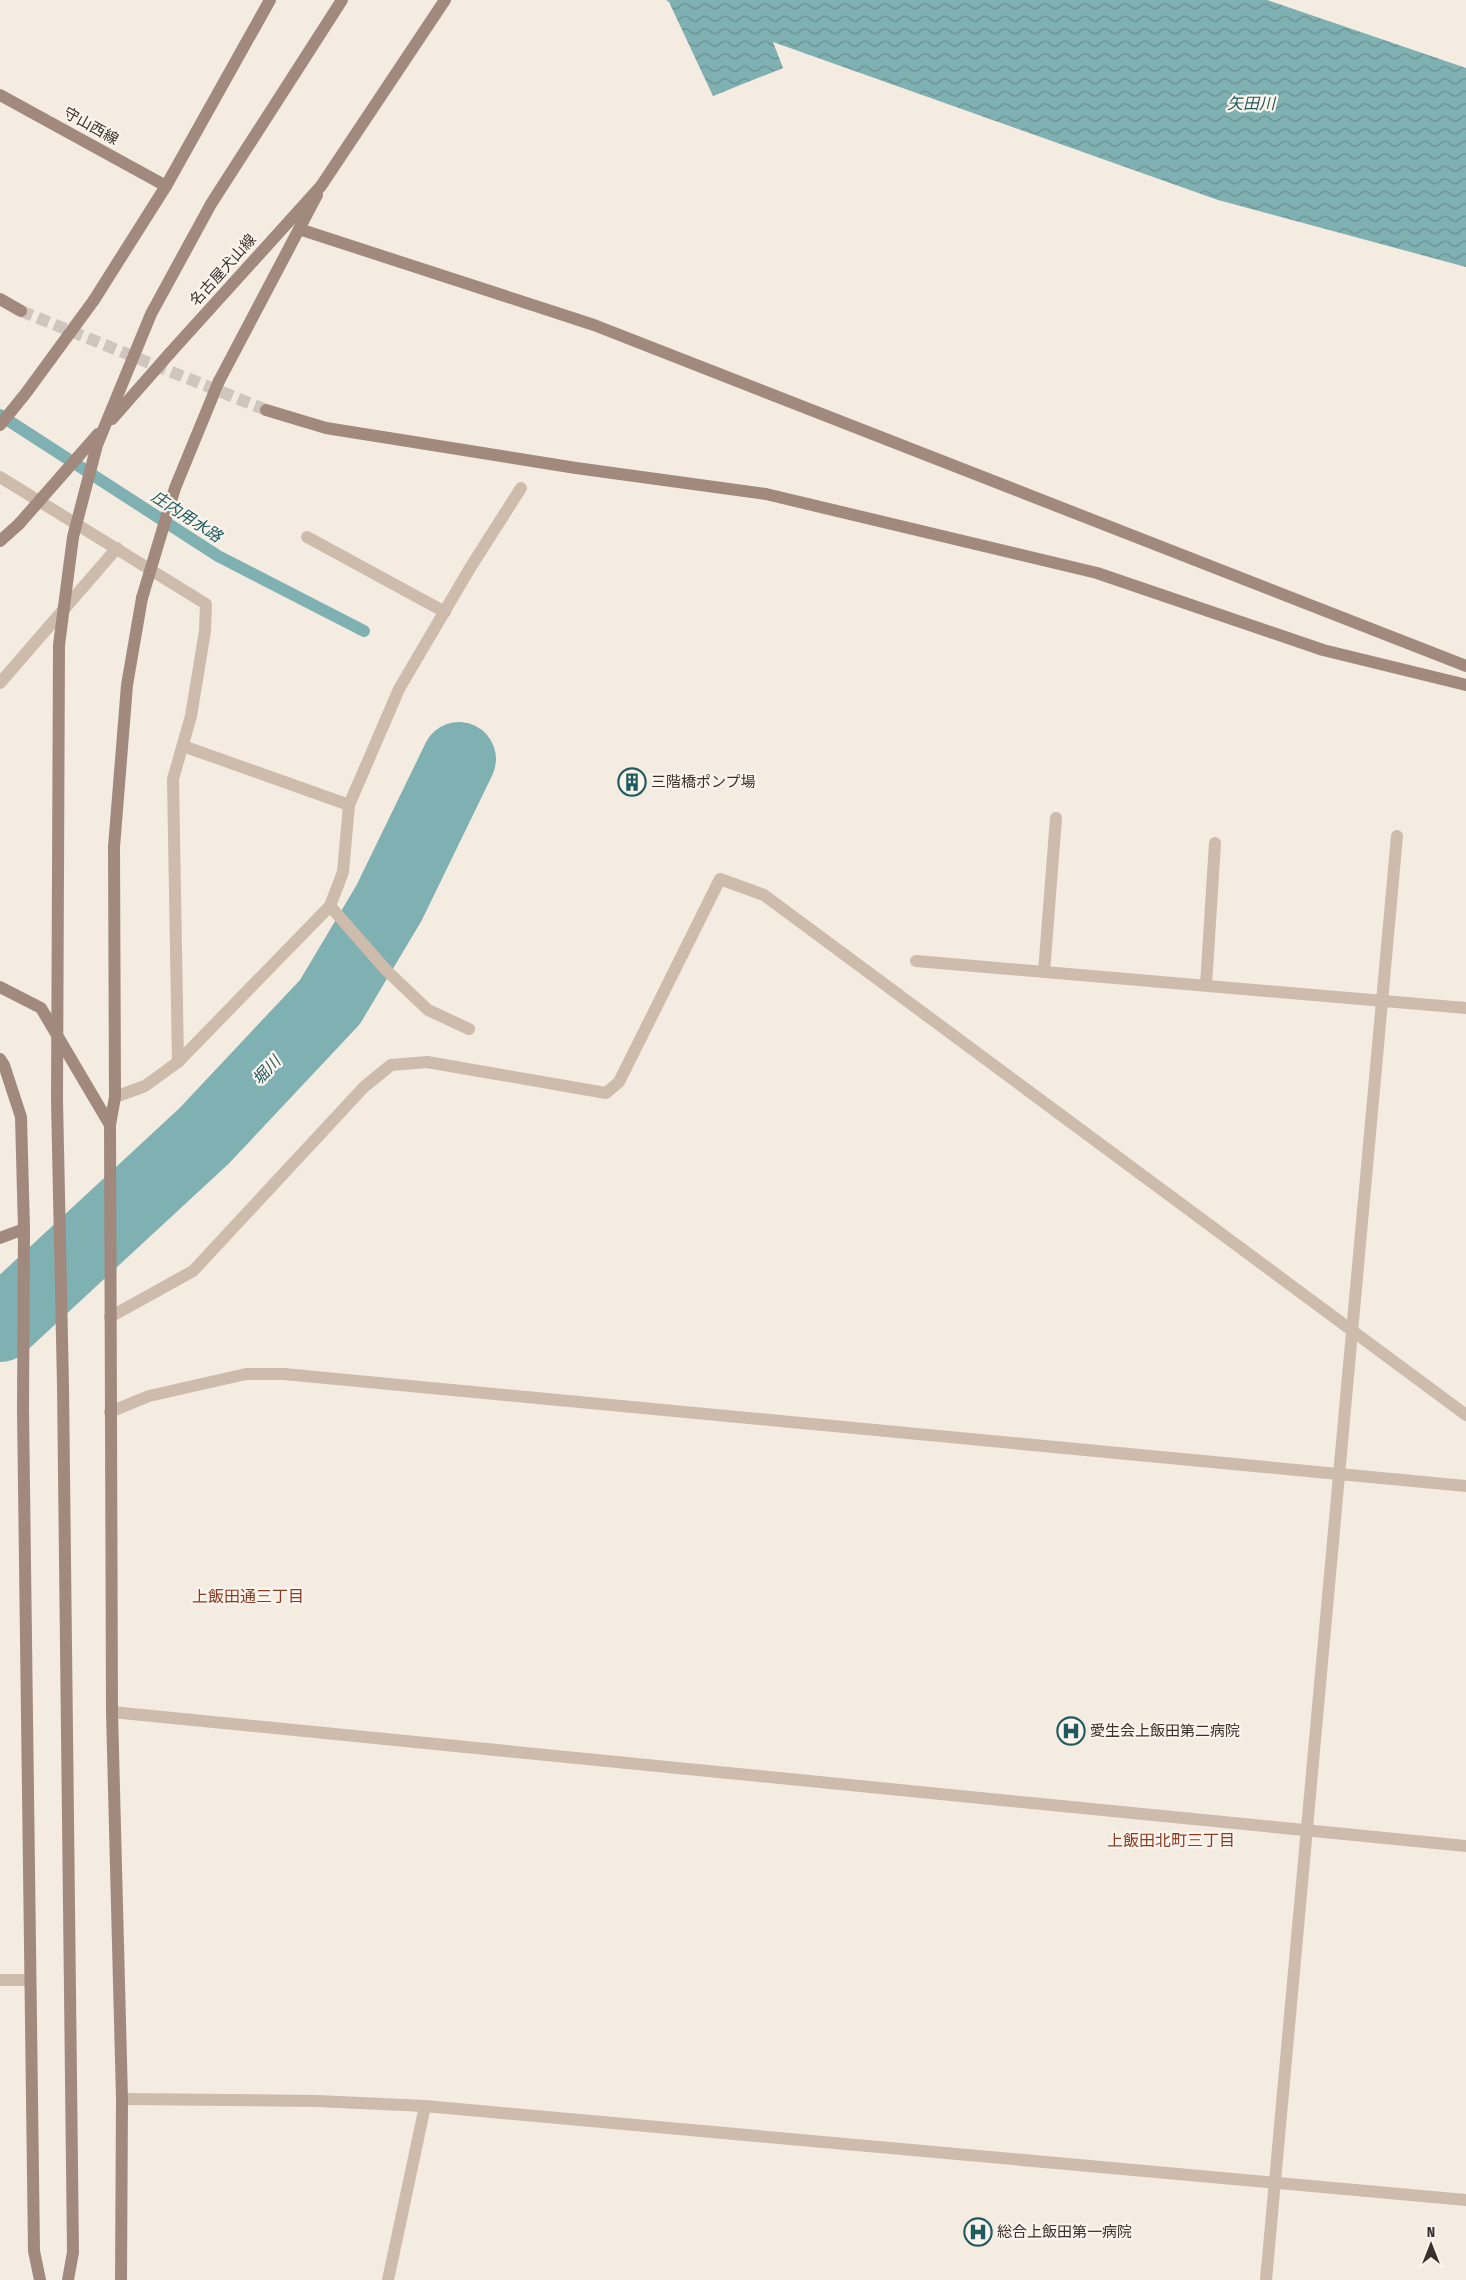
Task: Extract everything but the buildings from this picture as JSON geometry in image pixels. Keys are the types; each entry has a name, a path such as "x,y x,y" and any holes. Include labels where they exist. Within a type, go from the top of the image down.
{"street":[{"path":"0,425 26,393 94,300 166,186 270,0"},
{"path":"68,2280 73,2252 63,1386 57,1100 59,645 73,537 97,445 150,314 211,204 342,0"},
{"name":"名古屋犬山線","path":"0,541 19,524 321,186 445,0"},
{"name":"守山西線","path":"0,95 166,186"},
{"path":"121,2280 122,2099 112,1712 110,1125 115,1097 114,847 127,685 142,598 175,488 219,381 312,207 321,186"},
{"path":"299,229 594,324 1466,666"},
{"path":"0,299 21,311"},
{"path":"266,410 326,428 576,468 766,494 1097,573 1323,650 1466,685"},
{"path":"0,477 206,604 205,631 191,716 173,779 178,1062"},
{"path":"115,1097 146,1086 178,1062 330,906 343,872 349,805 399,689 521,488"},
{"path":"307,537 445,612"},
{"path":"0,683 117,548"},
{"path":"183,746 349,805"},
{"path":"1044,972 1056,818"},
{"path":"1266,2280 1397,836"},
{"path":"1206,985 1215,843"},
{"path":"110,1317 193,1271 364,1087 391,1065 428,1062 606,1093 619,1082 720,879 764,895 1466,1415"},
{"path":"330,906 386,970 428,1010 469,1030"},
{"path":"916,962 1466,1008"},
{"path":"0,987 41,1008 110,1125"},
{"path":"0,1059 4,1065 21,1117 24,1229 22,1271 24,1357 22,1410 29,1980 34,2251 40,2280"},
{"path":"0,1238 24,1229"},
{"path":"110,1412 149,1396 246,1374 284,1374 1466,1486"},
{"path":"112,1712 1466,1846"},
{"path":"0,1980 29,1980"},
{"path":"122,2099 318,2101 425,2106 1466,2200"},
{"path":"388,2280 425,2106"}],"water":[{"name":"矢田川","path":"666,0 1267,0 1466,68 1466,267 1218,200 773,42 783,68 713,96 669,2"}],"waterway":[{"name":"庄内用水路","path":"0,415 218,556 364,631"},
{"name":"堀川","path":"0,1325 204,1136 330,1002 389,903 459,759"}],"tunnel":[{"path":"21,311 266,410"}],"place":[{"name":"三階橋ポンプ場","path":"632,782"},
{"name":"愛生会上飯田第二病院","path":"1071,1731"},
{"name":"総合上飯田第一病院","path":"978,2232"}],"district":[{"name":"上飯田通三丁目","path":"248,1596"},
{"name":"上飯田北町三丁目","path":"1171,1840"}]}
